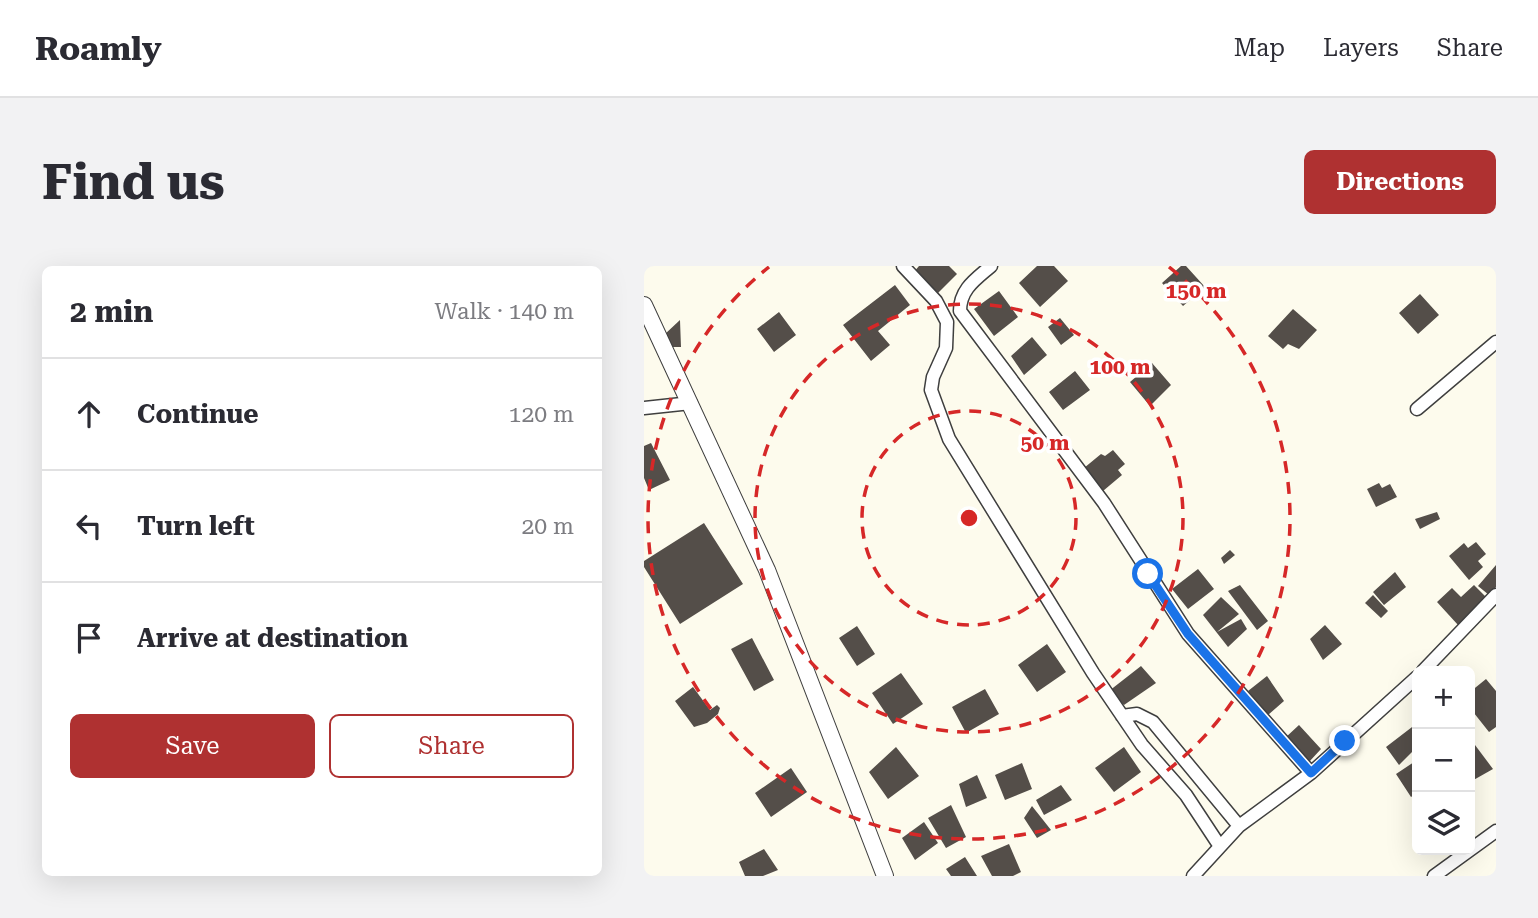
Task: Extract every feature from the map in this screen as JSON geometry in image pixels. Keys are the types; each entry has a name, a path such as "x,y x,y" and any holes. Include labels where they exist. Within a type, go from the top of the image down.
{"street":[{"path":"903,266 936,301 947,322 946,348 931,390 942,427 1122,716 1142,745 1179,785 1219,845"},
{"path":"991,266 966,288 960,301 960,311 1104,503 1188,634 1311,773"},
{"path":"644,305 766,570 885,876"},
{"path":"1417,409 1496,342"},
{"path":"644,408 691,403"},
{"path":"1428,666 1496,596"},
{"path":"1193,876 1239,826 1311,773 1412,682"},
{"path":"1122,716 1138,714 1153,722 1239,826"},
{"path":"1434,876 1496,831"}],"building":[{"path":"919,266 949,266 957,274 935,296 913,273"},
{"path":"1037,266 1054,266 1068,281 1040,307 1019,283"},
{"path":"1181,266 1186,266 1205,287 1183,306 1162,283"},
{"path":"895,285 910,305 878,331 890,345 871,361 843,325"},
{"path":"999,291 1018,317 994,336 974,309"},
{"path":"1420,294 1439,315 1418,334 1399,313"},
{"path":"1293,309 1317,330 1299,349 1288,344 1283,349 1268,336"},
{"path":"779,312 796,335 774,352 757,329"},
{"path":"1060,318 1074,335 1061,345 1048,327"},
{"path":"680,320 681,347 671,347 665,334"},
{"path":"1032,337 1047,355 1024,375 1011,356"},
{"path":"1152,363 1171,385 1150,406 1130,382"},
{"path":"1075,371 1090,390 1063,410 1049,392"},
{"path":"651,443 670,480 649,490 644,478 644,446"},
{"path":"1113,450 1125,464 1118,470 1122,475 1103,491 1084,468 1101,454 1105,456"},
{"path":"1379,483 1382,488 1390,484 1397,497 1376,507 1367,489"},
{"path":"1437,512 1440,519 1420,529 1415,519"},
{"path":"704,523 743,584 680,624 644,567 644,561"},
{"path":"1476,542 1486,554 1478,561 1483,567 1469,580 1449,556 1464,543 1468,548"},
{"path":"1230,550 1235,555 1224,564 1221,558"},
{"path":"1496,565 1496,587 1489,595 1478,586"},
{"path":"1198,569 1214,589 1188,609 1172,589"},
{"path":"1395,572 1406,587 1384,605 1373,592"},
{"path":"1240,585 1268,621 1257,630 1228,591"},
{"path":"1474,585 1487,598 1458,625 1437,602 1452,588 1461,597"},
{"path":"1373,595 1388,611 1381,618 1365,603"},
{"path":"1221,597 1239,614 1217,632 1241,619 1247,629 1228,647 1203,615"},
{"path":"1325,625 1342,644 1323,660 1310,639"},
{"path":"857,626 875,654 857,666 839,638"},
{"path":"752,638 774,680 754,691 731,649"},
{"path":"1047,644 1066,672 1037,692 1018,665"},
{"path":"1141,666 1156,683 1124,705 1109,691"},
{"path":"901,673 923,704 893,724 872,693"},
{"path":"1267,676 1284,701 1268,715 1248,691"},
{"path":"1486,679 1496,691 1496,727 1489,732 1475,714 1475,688"},
{"path":"693,687 710,710 717,705 720,708 718,714 707,723 694,727 675,701"},
{"path":"985,689 999,714 966,733 952,707"},
{"path":"1299,725 1321,749 1309,762 1285,738"},
{"path":"1412,727 1412,752 1399,765 1386,747"},
{"path":"1475,745 1493,769 1475,779"},
{"path":"896,747 919,776 888,799 869,772"},
{"path":"1124,747 1141,772 1114,792 1095,768"},
{"path":"1022,763 1032,789 1005,800 995,775"},
{"path":"1412,763 1412,796 1411,797 1396,774"},
{"path":"791,768 807,792 771,817 755,793"},
{"path":"977,775 987,798 966,807 959,784"},
{"path":"1061,785 1072,800 1044,815 1036,800"},
{"path":"951,805 966,837 946,848 928,818"},
{"path":"1032,806 1051,830 1037,838 1024,818"},
{"path":"924,822 938,843 915,860 902,838"},
{"path":"1009,844 1021,872 1013,876 992,876 981,856"},
{"path":"764,849 778,870 763,876 745,876 739,862"},
{"path":"965,857 977,876 951,876 946,869"}],"route":[{"path":"1148,574 1209,660 1311,773 1345,741"}]}
